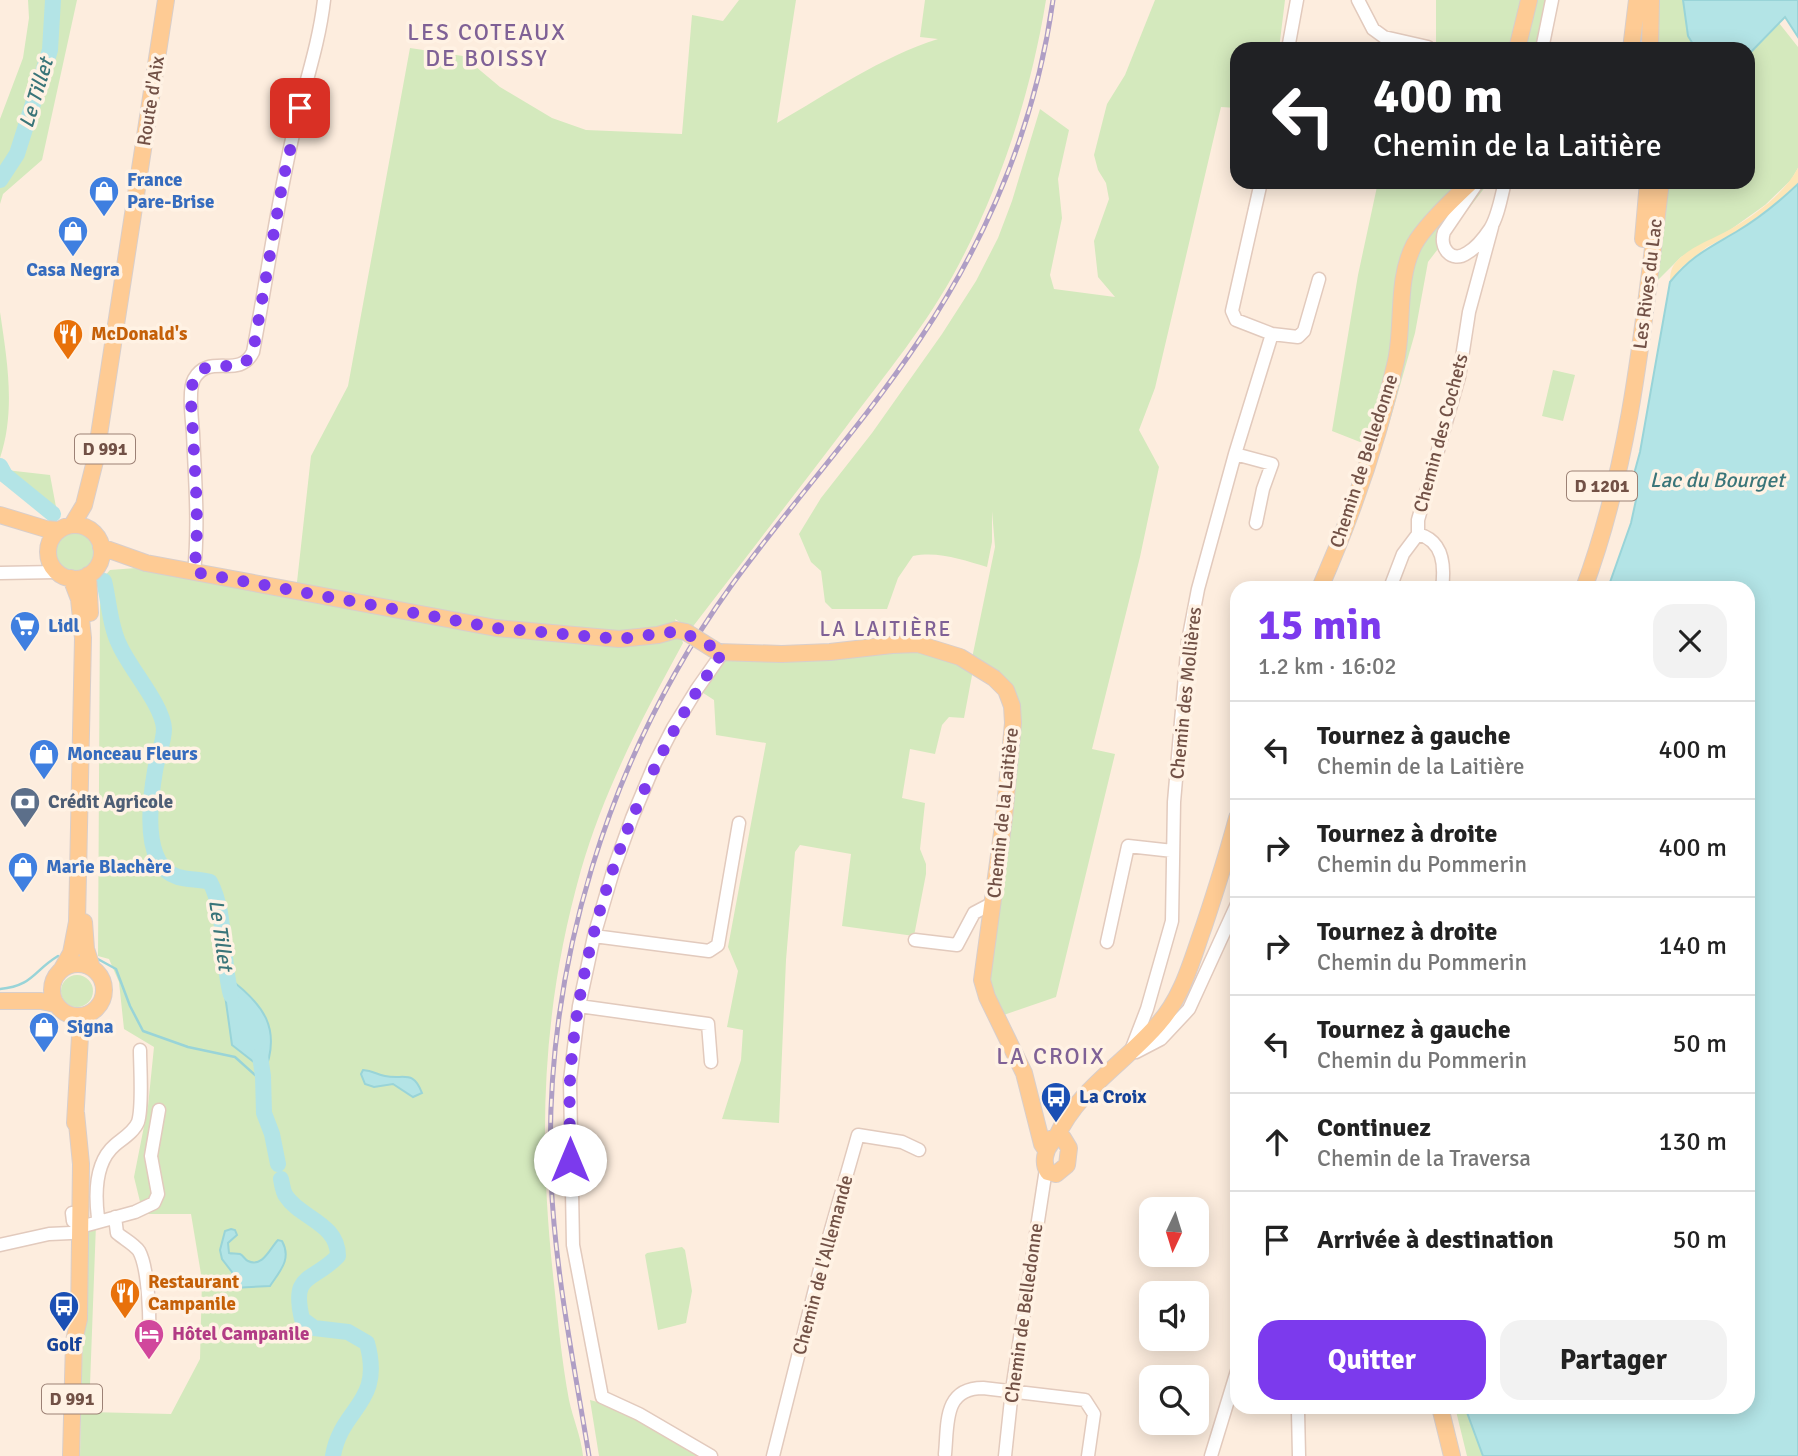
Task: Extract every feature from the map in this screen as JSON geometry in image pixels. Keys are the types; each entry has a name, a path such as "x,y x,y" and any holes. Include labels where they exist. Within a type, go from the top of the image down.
{"main road":[{"name":"Route d'Aix","path":"56,564 65,528 81,512 92,476 166,0"},
{"path":"1519,42 1529,0"},
{"path":"1631,42 1637,0"},
{"path":"1650,42 1651,0"},
{"name":"Chemin de Belledonne","path":"1323,581 1338,547 1386,404 1398,348 1407,267 1415,244 1464,189"},
{"name":"Les Rives du Lac","path":"1630,385 1647,189"},
{"name":"Les Rives du Lac","path":"1630,385 1660,189"},
{"name":"Route d'Aix","path":"91,530 103,463 110,368"},
{"name":"D 1201","path":"1575,581 1630,385"},
{"name":"D 1201","path":"1586,581 1608,509 1630,385"},
{"path":"0,517 28,524 91,530 101,547 134,559 194,572 496,628 619,639 658,635 676,630 686,632 721,652"},
{"path":"0,517 35,534 79,599 82,617 77,922 71,953 51,989 57,1007 70,1030 76,1079"},
{"path":"8,1001 57,1007 73,1016 88,1015 95,1011 104,997 102,980 92,968 86,949 84,923 86,748 93,569 101,547"},
{"path":"56,564 93,569 134,559"},
{"name":"Chemin de la Laitière","path":"721,652 830,652 918,645 960,657 1000,684 1010,697 1013,723 1004,818 982,969 983,989 1024,1073 1052,1140"},
{"path":"1052,1140 1069,1148 1069,1160 1064,1170 1051,1172 1052,1140 1105,1074 1129,1055 1161,1022 1177,996 1190,967 1230,843"},
{"path":"8,1001 77,964 92,968"},
{"path":"74,1224 76,1079 80,1036 88,1015"},
{"path":"74,1224 81,1164 76,1113"},
{"name":"D 991","path":"71,1456 74,1341 79,1319 74,1224"},
{"path":"1431,1414 1440,1456"},
{"path":"1442,1414 1452,1456"}],"street":[{"path":"194,572 197,529 193,381 209,367 241,366 253,352 283,180 321,28 324,0"},
{"path":"1289,42 1297,0"},
{"path":"1358,0 1373,29 1384,37 1406,42"},
{"path":"1543,42 1552,0"},
{"path":"1259,189 1232,311 1236,320 1272,334 1298,337 1304,331 1319,279"},
{"name":"Chemin des Cochets","path":"1473,189 1444,232 1441,240 1443,248 1451,256 1460,257 1468,253 1492,227"},
{"name":"Chemin des Cochets","path":"1443,581 1441,554 1430,540 1418,534 1418,520 1459,377 1469,312 1503,189"},
{"name":"Chemin des Mollières","path":"1129,1055 1147,1009 1172,921 1174,802 1188,641 1198,589 1272,334"},
{"path":"1235,454 1272,464 1263,489 1256,523"},
{"path":"1393,581 1403,554 1418,534"},
{"path":"0,573 28,572 56,564"},
{"path":"711,1456 639,1414 602,1397 573,1245 570,1080 579,1006 594,936 614,868 655,763 721,652"},
{"path":"594,936 709,951 718,945 739,823"},
{"path":"1107,942 1128,846 1173,851"},
{"path":"915,940 957,944 974,913 993,903"},
{"path":"1129,1055 1161,1039 1189,1009 1230,919"},
{"path":"579,1006 708,1024 711,1062"},
{"path":"101,1221 97,1210 101,1165 111,1149 138,1122 141,1050"},
{"path":"0,1245 49,1234 74,1224 101,1221 144,1209 154,1203 158,1197 150,1156 159,1110"},
{"name":"Chemin de l'Allemande","path":"773,1456 822,1261 858,1135 895,1140 919,1150"},
{"name":"Chemin de Belledonne","path":"1005,1456 1043,1190 1051,1172"},
{"path":"115,1217 117,1233 136,1249 142,1261 149,1308 149,1342"},
{"path":"945,1454 950,1412 957,1396 972,1388 1080,1398 1089,1404 1094,1414 1088,1456"},
{"path":"1211,1456 1230,1394"},
{"path":"1298,1414 1299,1456"}],"green space":[{"path":"28,0 77,0 42,160 3,194 0,204 0,119 23,58 29,18"},
{"path":"739,0 796,0 777,123 876,66 938,39 920,37 925,0 1046,0 1032,69 1013,136 988,202 958,266 905,348 691,629 675,619 683,643 626,754 590,840 568,923 558,974 546,1076 545,1127 549,1230 564,1371 583,1456 80,1456 85,1229 96,1224 89,1412 171,1414 200,1359 202,1280 191,1214 143,1214 134,1177 148,1106 154,1047 124,1029 119,982 109,959 98,956 102,579 110,570 136,568 150,563 296,591 311,456 348,386 410,48 463,56 500,87 552,118 586,130 682,134 692,15 723,21"},
{"path":"1155,0 1285,0 1280,42 1230,42 1230,108 1221,107 1155,388 1139,430 1159,467 1140,557 1092,749 1115,754 1056,997 998,1017 983,989 1016,705 973,670 964,718 949,717 942,725 935,754 910,749 902,798 925,803 920,849 926,864 926,874 914,936 842,926 851,854 800,845 795,852 786,960 779,1123 722,1119 741,1060 743,1030 727,1027 738,971 728,947 766,743 716,735 714,700 697,689 723,652 892,645 971,663 995,547 992,511 992,542 987,567 942,555 913,556 898,578 887,609 832,609 825,602 821,571 811,562 799,534 821,498 872,433 976,281 998,238 1012,201 1040,109 1069,130 1058,179 1062,218 1050,275 1054,289 1115,297 1098,277 1094,241 1109,199 1106,183 1098,170 1094,155 1107,104 1125,75"},
{"path":"1436,0 1548,0 1538,42 1436,42"},
{"path":"1657,0 1683,0 1688,36 1692,42 1655,42"},
{"path":"1779,23 1798,47 1798,168 1791,180 1765,205 1730,230 1681,257 1654,284 1666,189 1755,189 1755,48"},
{"path":"1376,189 1484,189 1428,262 1415,333 1387,431 1360,442 1332,431 1358,275"},
{"path":"0,312 9,403 0,458"},
{"path":"1553,370 1575,375 1563,421 1542,416"},
{"path":"0,458 6,470 50,475 56,507 45,514 0,481"},
{"path":"75,533 88,539 94,552 88,565 75,571 62,565 56,552 62,539"},
{"path":"77,975 88,980 93,991 88,1002 77,1007 66,1002 61,991 66,980"},
{"path":"682,1247 685,1250 692,1291 686,1323 658,1330 645,1255"},
{"path":"590,1400 609,1405 704,1456 599,1456"},
{"path":"1457,1414 1468,1414 1483,1456 1467,1456"}],"sand":[{"path":"1798,168 1798,184 1777,203 1738,231 1707,247 1681,268 1670,282 1672,268 1680,258 1758,211 1785,187"}],"water":[{"path":"1683,0 1798,0 1798,37 1785,17 1755,48 1755,42 1692,42 1688,36"},
{"name":"Lac du Bourget","path":"1798,184 1798,1456 1483,1456 1468,1414 1755,1414 1755,581 1610,581 1631,523 1636,500 1634,474 1670,282 1693,259 1776,203"},
{"path":"226,976 251,997 266,1019 271,1044 263,1076 259,1066 232,1045 223,981"},
{"path":"363,1070 385,1076 411,1078 422,1093 413,1097 393,1084 374,1087 365,1084 361,1074"},
{"path":"235,1230 237,1235 228,1243 229,1253 240,1254 253,1262 262,1260 278,1240 282,1241 285,1259 270,1286 233,1288 232,1272 222,1259 220,1250 225,1231"}],"waterway":[{"name":"Le Tillet","path":"0,180 17,154 50,50 53,0"},
{"name":"Le Tillet","path":"0,466 5,475 53,514"},
{"name":"Le Tillet","path":"104,581 116,637 158,709 164,729 151,798 153,846 158,860 166,870 178,877 210,882 219,908 231,995"},
{"path":"0,989 19,985 58,956"},
{"path":"96,958 116,969 143,1031 188,1047 235,1057 264,1083"},
{"name":"Le Tillet","path":"260,1056 264,1113 272,1134 278,1164"},
{"name":"Le Tillet","path":"281,1179 285,1194 292,1204 332,1236 338,1256 302,1286 299,1293 302,1319 314,1328 348,1332 367,1343 371,1363 366,1393 344,1426 333,1456"}],"railway":[{"path":"589,1456 571,1352 553,1214 551,1100 558,1022 572,944 592,868 618,793 650,721 688,652 754,555 898,371 945,300 967,260 988,219 1022,134 1035,90 1053,0"}],"place":[{"name":"France Pare-Brise","path":"104,218"},
{"name":"Casa Negra","path":"73,258"},
{"name":"McDonald's","path":"68,361"},
{"name":"Lidl","path":"25,653"},
{"name":"Monceau Fleurs","path":"44,781"},
{"name":"Crédit Agricole","path":"25,829"},
{"name":"Marie Blachère","path":"23,894"},
{"name":"Signa","path":"44,1054"},
{"name":"La Croix","path":"1056,1124"},
{"name":"Restaurant Campanile","path":"125,1320"},
{"name":"Golf","path":"64,1333"},
{"name":"Hôtel Campanile","path":"149,1361"}],"district":[{"name":"LES COTEAUX DE BOISSY","path":"487,45"},
{"name":"LA LAITIÈRE","path":"886,629"},
{"name":"LA CROIX","path":"1051,1056"}],"route":[{"path":"300,108 283,180 253,352 241,366 209,367 193,381 197,529 194,572 496,628 606,639 647,637 676,630 686,632 718,652 723,652 673,728 655,763 614,868 594,936 579,1006 570,1080 570,1160"}]}
